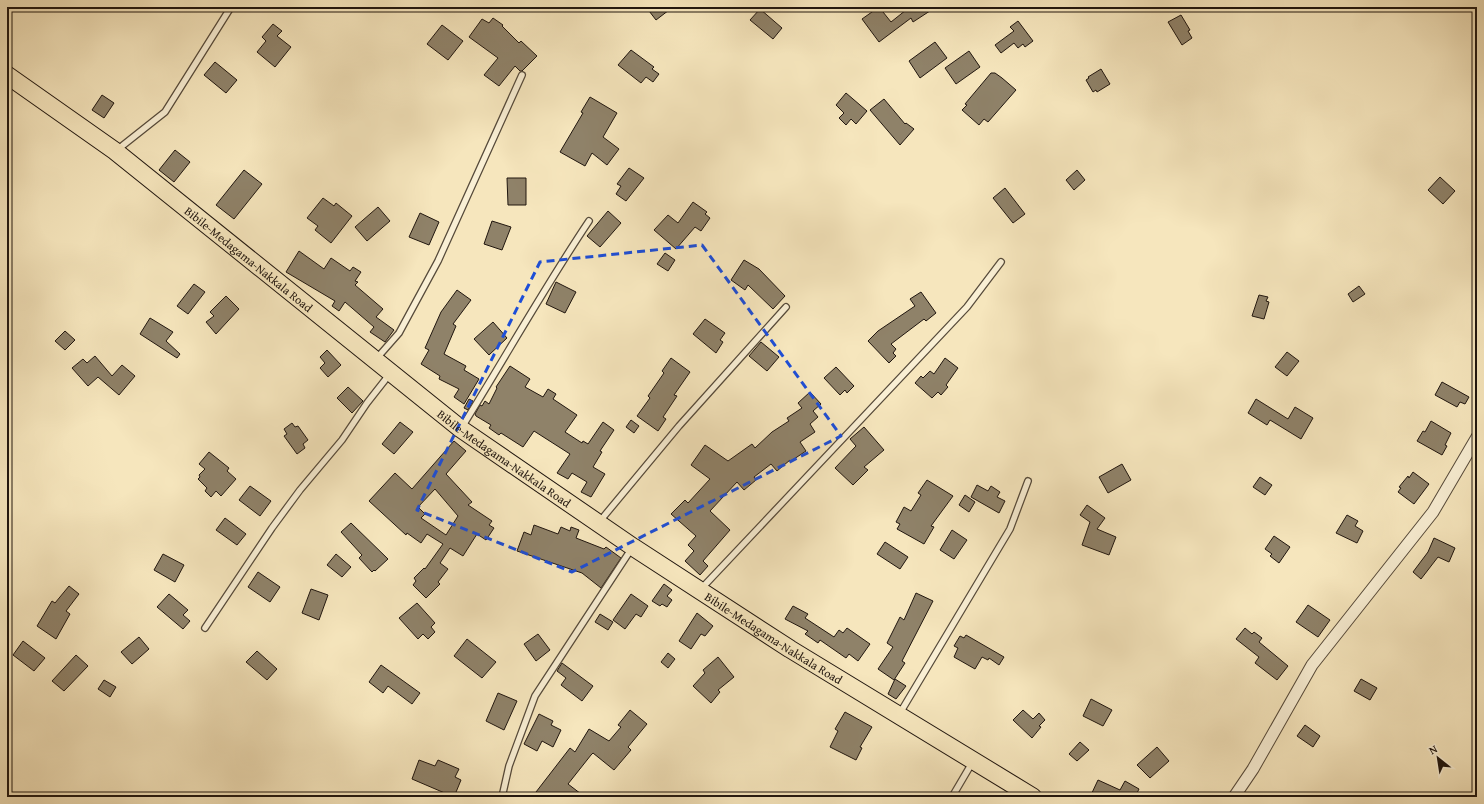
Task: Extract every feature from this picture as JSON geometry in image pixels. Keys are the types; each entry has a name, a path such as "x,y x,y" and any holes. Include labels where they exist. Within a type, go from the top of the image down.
{"main road":[{"name":"Bibile-Medagama-Nakkala Road","path":"7,75 115,152 461,429 599,522 633,547 699,590 898,716 1033,797"}],"street":[{"path":"1234,797 1253,769 1312,665 1433,512 1477,437"}],"lane":[{"path":"115,152 165,112 231,7"},
{"path":"376,360 399,333 438,260 522,74"},
{"path":"461,429 525,325 548,282 589,221"},
{"path":"699,590 961,313 1001,262"},
{"path":"599,522 679,426 786,307"},
{"path":"205,628 272,528 300,490 342,440 367,403 391,373"},
{"path":"898,716 1010,529 1028,481"},
{"path":"502,797 509,766 535,696 633,547"},
{"path":"952,797 973,762"}],"highlighted area":[{"path":"702,245 841,436 572,572 417,510 540,262"}],"building":[{"path":"646,7 673,7 656,20"},
{"path":"879,7 891,22 906,10 904,7 936,7 913,22 911,18 879,42 862,19"},
{"path":"760,9 782,28 773,39 750,20"},
{"path":"1181,15 1190,30 1188,31 1192,38 1182,45 1168,22"},
{"path":"493,18 503,25 502,26 519,43 521,41 537,56 522,71 515,66 499,86 484,75 498,58 469,37 482,19 489,23"},
{"path":"1018,21 1033,41 1025,47 1023,44 1018,48 1014,43 1001,53 995,45 1014,31 1010,27"},
{"path":"273,24 282,31 277,36 291,47 275,67 257,52 266,41 262,37"},
{"path":"442,25 463,41 448,60 427,44"},
{"path":"935,42 947,58 920,78 909,61"},
{"path":"631,50 654,67 652,69 659,74 653,82 646,77 641,83 618,65"},
{"path":"969,51 980,67 956,84 945,68"},
{"path":"215,62 237,80 226,93 204,75"},
{"path":"1101,69 1110,84 1097,92 1096,90 1093,92 1086,80 1089,78 1088,77"},
{"path":"991,73 995,73 1016,90 988,122 984,119 979,125 962,110 967,105 965,104"},
{"path":"846,93 867,111 856,124 851,119 846,125 839,118 844,113 836,105"},
{"path":"102,95 114,103 104,118 92,110"},
{"path":"590,97 617,113 603,137 619,149 607,165 592,153 585,166 560,152 583,113 581,112"},
{"path":"884,99 905,124 906,123 914,129 900,145 870,110"},
{"path":"175,150 190,162 174,182 159,170"},
{"path":"629,168 644,178 626,201 616,194 621,186 617,184"},
{"path":"244,170 262,184 234,219 216,205"},
{"path":"1077,170 1085,180 1074,190 1066,180"},
{"path":"1440,177 1455,191 1443,204 1428,190"},
{"path":"507,178 526,178 526,205 508,205"},
{"path":"1005,188 1025,214 1013,223 993,198"},
{"path":"323,198 334,206 336,203 352,216 331,243 315,230 318,226 307,218"},
{"path":"693,202 707,212 705,214 710,218 701,231 695,227 676,249 654,230 668,215 678,223"},
{"path":"378,207 390,221 367,241 355,227"},
{"path":"608,211 621,223 600,247 587,236"},
{"path":"420,213 439,222 429,245 409,237"},
{"path":"492,221 511,227 502,250 484,244"},
{"path":"299,251 324,269 331,258 350,271 353,267 361,272 355,281 358,282 355,285 383,309 376,317 394,330 385,342 370,332 374,327 345,302 339,311 332,306 335,301 286,272"},
{"path":"665,253 675,260 668,271 657,264"},
{"path":"744,260 759,269 785,296 773,309 748,285 745,290 731,280"},
{"path":"556,282 576,292 565,313 546,304"},
{"path":"194,284 205,292 188,314 177,306"},
{"path":"1359,286 1365,294 1353,302 1348,294"},
{"path":"457,290 471,300 453,324 456,326 444,354 466,366 464,370 479,379 464,404 454,397 459,389 439,379 440,376 421,364 429,350 425,348 441,312"},
{"path":"921,292 936,313 926,321 924,319 891,344 896,349 893,353 896,356 889,363 868,341 878,331 915,306 910,299"},
{"path":"1259,295 1268,297 1266,301 1269,302 1264,319 1252,316"},
{"path":"226,296 239,309 216,334 206,322 214,316 210,312"},
{"path":"150,318 173,332 166,341 180,354 177,358 140,334"},
{"path":"705,319 725,333 720,340 723,342 716,353 693,334"},
{"path":"493,322 507,338 489,355 474,339"},
{"path":"65,331 75,340 65,350 55,341"},
{"path":"761,342 779,357 767,371 749,356"},
{"path":"327,350 341,365 328,377 320,368 325,363 320,357"},
{"path":"1287,352 1299,361 1287,376 1275,367"},
{"path":"95,356 112,376 122,365 135,376 119,395 98,377 88,386 72,368 83,359 87,363"},
{"path":"671,358 690,372 674,395 677,396 663,417 666,419 658,431 637,416 650,398 648,396 664,373 662,371"},
{"path":"945,358 958,368 946,385 948,387 941,395 938,392 932,398 915,383 921,376 923,378 930,371 934,374"},
{"path":"510,366 530,379 525,387 543,397 548,389 556,394 553,399 577,415 565,432 582,443 583,441 588,444 603,422 614,430 600,451 602,452 593,467 605,474 591,497 581,492 587,482 572,473 568,479 557,473 570,454 534,431 523,447 501,433 499,435 489,428 491,425 476,416 475,414 480,405 482,406 485,401 489,404 497,388 496,387"},
{"path":"836,367 854,386 847,393 845,390 840,395 824,378"},
{"path":"1442,382 1469,397 1465,404 1460,402 1457,407 1435,395"},
{"path":"348,387 363,401 352,413 337,398"},
{"path":"810,392 821,404 813,411 818,417 810,424 815,432 800,442 806,451 791,461 790,460 777,471 771,464 754,477 756,480 744,490 737,482 710,511 730,530 703,561 708,566 700,575 685,561 694,551 688,545 696,536 671,514 685,500 688,503 710,479 691,465 705,445 728,461 752,444 755,448 772,432 789,421 787,418 802,408 798,403"},
{"path":"469,399 473,401 468,410 464,408"},
{"path":"1256,399 1288,419 1295,407 1313,418 1301,439 1270,420 1267,425 1248,413"},
{"path":"631,420 639,426 634,433 626,427"},
{"path":"1431,421 1451,433 1445,445 1447,446 1442,455 1417,441 1423,431 1425,432"},
{"path":"400,422 413,432 394,454 382,444"},
{"path":"292,423 295,427 298,426 308,440 303,444 305,448 297,454 284,436 287,434 284,429"},
{"path":"864,427 884,450 864,467 868,470 853,485 835,468 856,446 850,439"},
{"path":"454,441 466,451 446,474 472,502 468,505 492,521 489,525 494,528 486,540 477,534 463,556 450,548 440,563 448,569 438,582 440,584 426,598 413,585 416,581 414,578 424,568 425,569 443,544 427,534 421,543 407,533 406,535 369,501 395,473 412,489","holes":["435,489 458,516 446,535 421,518 425,514 418,507"]},
{"path":"209,452 229,468 227,471 236,479 221,496 216,491 211,497 205,491 207,488 198,479 200,477 199,475 205,469 199,464"},
{"path":"1122,464 1131,480 1108,493 1099,477"},
{"path":"1413,472 1429,484 1414,504 1398,492 1401,488 1399,487"},
{"path":"1260,477 1272,485 1265,495 1253,487"},
{"path":"927,480 953,496 931,526 934,527 924,544 897,529 900,524 896,522 904,507 911,511 921,495 918,493"},
{"path":"977,485 988,491 991,486 1000,492 997,497 1005,501 999,513 971,497"},
{"path":"250,486 271,501 260,516 239,500"},
{"path":"965,495 975,502 969,512 959,505"},
{"path":"1087,505 1105,518 1097,529 1116,537 1109,555 1082,545 1090,522 1080,515"},
{"path":"1347,515 1358,521 1355,526 1363,531 1357,543 1336,533"},
{"path":"225,518 246,534 237,545 216,530"},
{"path":"351,523 388,559 375,571 374,570 372,572 359,558 362,555 341,532"},
{"path":"534,525 558,534 561,527 570,531 571,527 579,530 576,538 604,549 606,547 621,558 601,588 582,573 517,551 524,532 531,535"},
{"path":"952,530 967,540 954,559 940,550"},
{"path":"1274,536 1290,547 1279,563 1270,556 1272,554 1265,549"},
{"path":"1434,538 1455,548 1449,562 1438,557 1421,579 1413,572 1428,552"},
{"path":"885,542 908,557 900,569 877,554"},
{"path":"163,554 184,565 175,582 154,570"},
{"path":"336,554 351,567 342,577 327,565"},
{"path":"258,572 280,587 270,602 248,587"},
{"path":"664,584 672,590 667,596 672,600 667,607 662,604 660,606 652,601"},
{"path":"69,586 79,594 66,611 70,614 56,639 37,626 52,601 55,603"},
{"path":"311,589 328,595 319,620 302,613"},
{"path":"916,593 933,601 902,661 905,663 894,680 878,669 893,647 887,643 900,617 904,620"},
{"path":"169,594 188,610 183,615 190,621 183,629 157,607"},
{"path":"631,594 648,606 641,617 636,614 625,629 613,620"},
{"path":"417,603 435,623 431,627 435,632 428,639 423,634 418,639 399,618"},
{"path":"1308,605 1330,620 1318,637 1296,622"},
{"path":"793,606 808,614 805,618 834,637 839,630 843,633 847,628 870,644 858,661 849,654 846,658 820,640 818,643 805,634 808,631 785,619"},
{"path":"697,613 713,626 705,636 701,634 691,649 679,641"},
{"path":"600,614 613,622 608,630 595,622"},
{"path":"1245,628 1252,634 1254,632 1262,638 1259,642 1288,666 1277,680 1255,663 1259,657 1236,639"},
{"path":"538,634 550,650 536,661 524,644"},
{"path":"966,635 1004,657 999,665 989,658 988,660 982,657 975,669 954,657 958,648 954,646 960,636 964,638"},
{"path":"139,637 149,649 132,664 121,652"},
{"path":"467,639 496,662 482,678 454,656"},
{"path":"23,641 45,658 34,671 13,655"},
{"path":"257,651 277,669 267,680 246,662"},
{"path":"668,653 675,659 668,668 661,662"},
{"path":"76,655 88,666 64,691 52,681"},
{"path":"718,657 734,677 718,690 720,692 711,703 693,686 705,673 703,670"},
{"path":"562,663 593,686 582,701 561,685 566,678 557,671"},
{"path":"381,665 420,693 412,704 388,686 383,693 369,682"},
{"path":"895,679 906,686 896,699 888,694"},
{"path":"1361,679 1377,688 1370,700 1354,691"},
{"path":"104,680 116,687 110,697 98,689"},
{"path":"498,693 517,701 504,730 486,721"},
{"path":"1091,699 1112,710 1103,726 1083,716"},
{"path":"630,710 647,724 628,747 631,750 614,770 593,753 591,755 568,784 585,797 545,797 536,792 570,748 575,752 589,729 609,741 621,727 618,725"},
{"path":"1023,710 1033,719 1039,713 1045,720 1039,726 1041,727 1032,738 1013,720"},
{"path":"845,712 872,727 860,747 862,748 856,760 830,747 838,731 835,729"},
{"path":"539,714 553,721 551,725 561,730 553,747 542,741 537,751 524,744"},
{"path":"1305,725 1320,736 1313,747 1297,736"},
{"path":"1080,742 1089,750 1077,761 1069,754"},
{"path":"1157,747 1169,761 1150,778 1137,765"},
{"path":"419,760 435,766 438,760 459,769 455,777 461,780 454,797 412,779"},
{"path":"1098,780 1120,790 1125,781 1139,789 1135,797 1090,797"}]}
